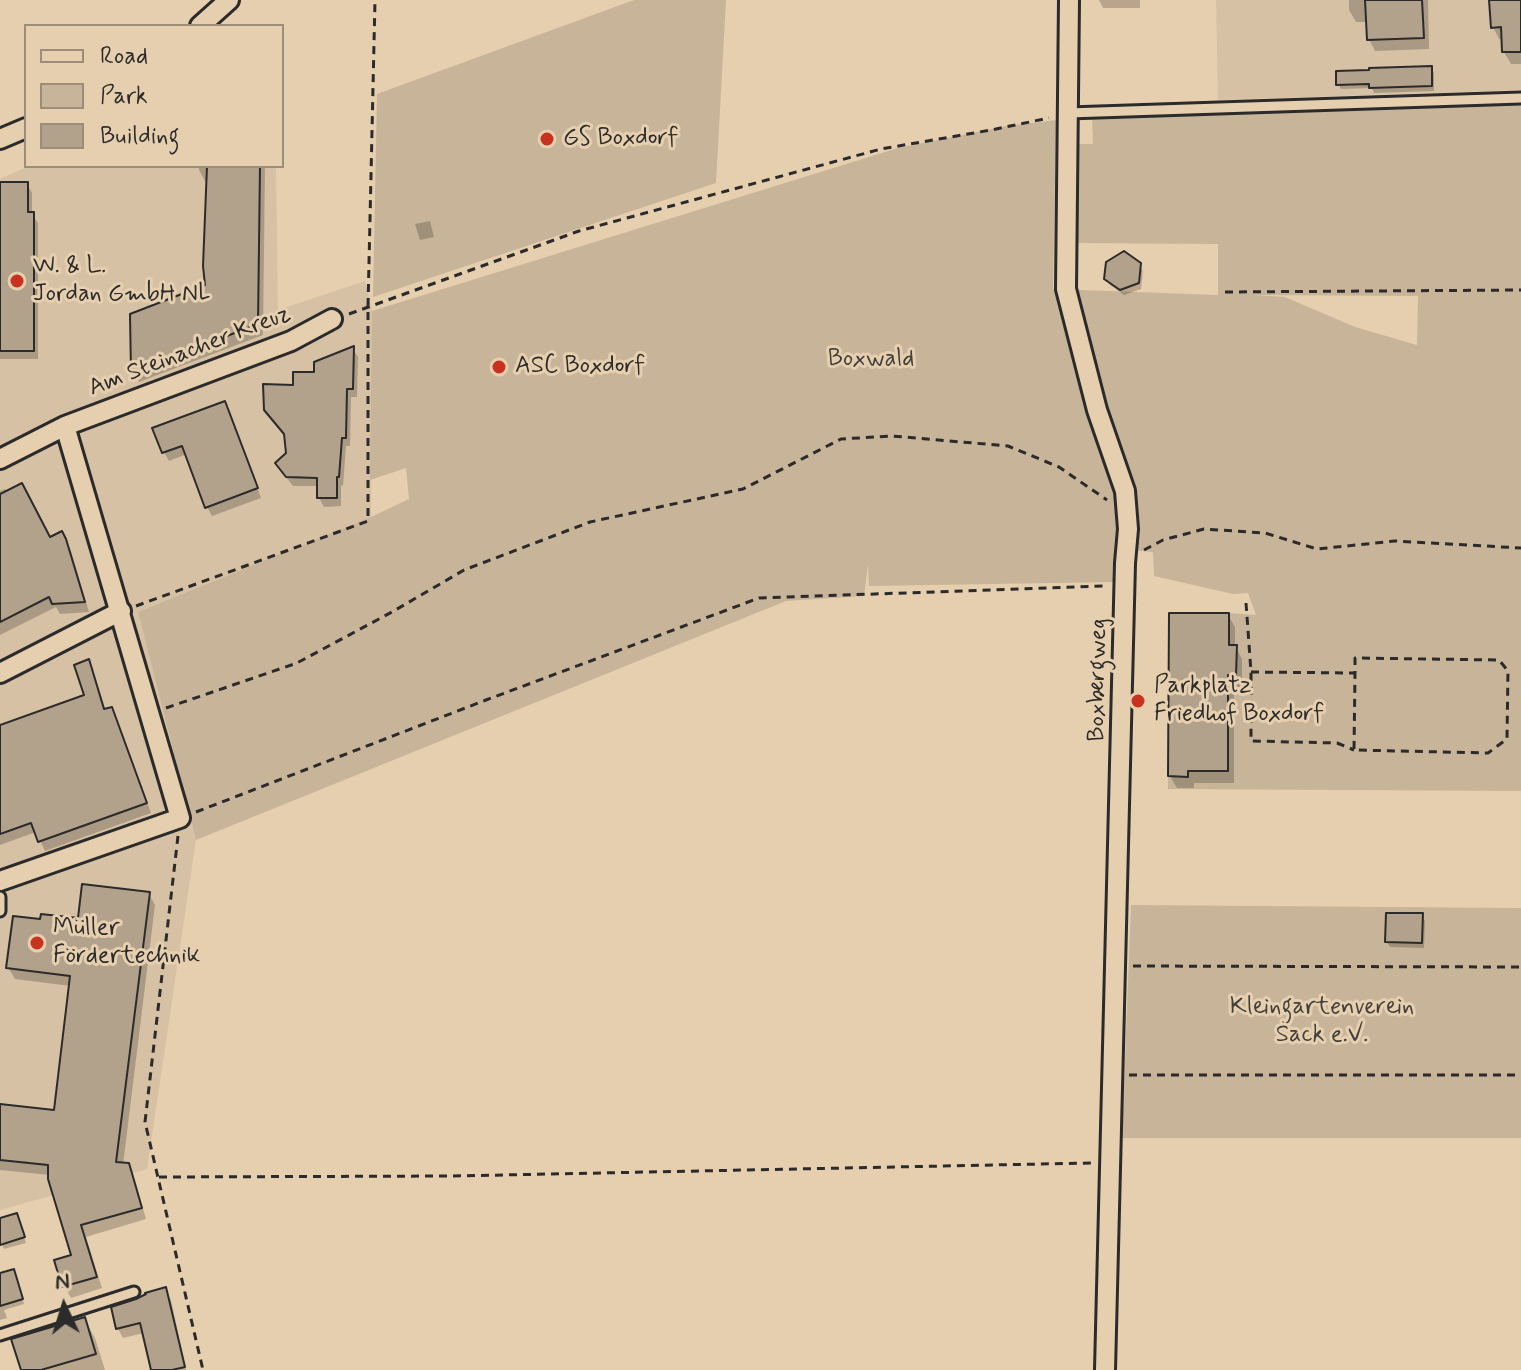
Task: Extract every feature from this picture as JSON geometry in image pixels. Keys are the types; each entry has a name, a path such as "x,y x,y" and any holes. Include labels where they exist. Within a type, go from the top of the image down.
{"street":[{"path":"202,24 229,0"},
{"name":"Boxbergweg","path":"1069,0 1066,289 1097,410 1125,491 1128,529 1105,1370"},
{"path":"0,139 24,129"},
{"name":"Am Steinacher Kreuz","path":"0,459 65,426 291,341 332,319"},
{"path":"0,881 180,818 65,426"},
{"path":"0,673 121,611"}],"lane":[{"path":"1068,113 1521,98"},
{"path":"0,897 0,911"},
{"path":"0,1335 134,1292"}],"path":[{"path":"121,611 368,521 368,307 375,0"},
{"path":"368,307 579,231 881,149 1068,113"},
{"path":"1225,292 1521,290"},
{"path":"149,712 297,663 464,570 590,522 743,489 841,439 892,436 1008,446 1059,467 1110,501"},
{"path":"1126,561 1163,540 1204,529 1265,533 1317,549 1395,541 1521,548"},
{"path":"203,1370 145,1122 180,818 759,598 1125,586"},
{"path":"1246,603 1251,672 1251,741 1337,743 1354,750 1488,753 1507,739 1508,671 1499,660 1355,658 1354,750"},
{"path":"1251,672 1355,673"},
{"path":"1129,966 1521,967"},
{"path":"1147,1075 1521,1075"},
{"path":"159,1177 452,1176 1111,1163"}],"shaded area":[{"path":"1216,0 1521,0 1521,90 1218,100"},
{"path":"25,168 276,168 278,310 365,281 372,311 371,517 138,612 196,840 147,1169 0,1210 0,179"}],"green space":[{"name":"GS Boxdorf","path":"634,0 726,0 716,183 373,297 377,94"},
{"name":"Boxwald","path":"1521,104 1521,791 1168,789 1169,613 1256,615 1248,593 1233,594 1154,576 1153,552 1117,549 1115,582 869,586 868,564 864,596 786,601 196,840 138,612 409,499 406,468 370,480 372,311 898,148 1007,126 1056,120 1053,289 1218,295 1218,244 1075,243 1077,144 1093,144 1092,118","holes":["1254,295 1418,296 1417,345 1355,327 1285,297"]},
{"name":"Kleingartenverein Sack e.V.","path":"1131,905 1521,908 1521,1138 1122,1138"}],"building":[{"path":"1365,0 1422,0 1424,38 1367,40"},
{"path":"1489,0 1521,0 1521,52 1502,52 1501,27 1491,28"},
{"path":"1432,66 1432,86 1369,88 1369,84 1336,85 1336,71"},
{"path":"207,168 260,168 258,324 131,373 130,314 205,285"},
{"name":"W. & L. Jordan GmbH NL","path":"0,182 28,182 28,212 34,212 34,351 0,351"},
{"path":"1124,251 1141,263 1139,283 1120,290 1104,279 1106,262"},
{"path":"354,346 353,389 347,389 346,438 342,438 337,498 317,498 317,478 286,477 275,463 286,453 284,434 264,410 263,384 293,385 293,372 314,372 314,362"},
{"path":"225,401 258,488 205,508 182,446 162,453 152,428"},
{"path":"22,483 50,537 62,531 85,602 52,604 49,597 0,622 0,494"},
{"path":"1169,613 1229,613 1229,645 1237,645 1236,675 1228,675 1228,771 1188,771 1188,777 1168,776"},
{"path":"89,659 104,709 112,707 147,803 38,842 31,823 0,834 0,725 84,695 74,665"},
{"path":"82,884 150,892 116,1162 129,1163 142,1208 81,1225 97,1277 62,1287 54,1260 71,1255 48,1179 48,1165 0,1160 0,1104 54,1110 70,976 6,968 13,916 40,919 41,914 78,918"},
{"path":"1386,913 1423,913 1422,943 1385,942"},
{"path":"17,1213 25,1237 0,1245 0,1218"},
{"path":"14,1269 23,1299 0,1306 0,1273"},
{"path":"166,1287 185,1367 151,1370 140,1323 116,1329 111,1307"},
{"path":"85,1317 96,1354 41,1370 21,1370 11,1339"}],"place":[{"name":"GS Boxdorf","path":"547,139"},
{"name":"W. & L. Jordan GmbH NL","path":"17,281"},
{"name":"ASC Boxdorf","path":"499,367"},
{"name":"Parkplatz Friedhof Boxdorf","path":"1138,701"},
{"name":"Müller Fördertechnik","path":"37,943"}]}
